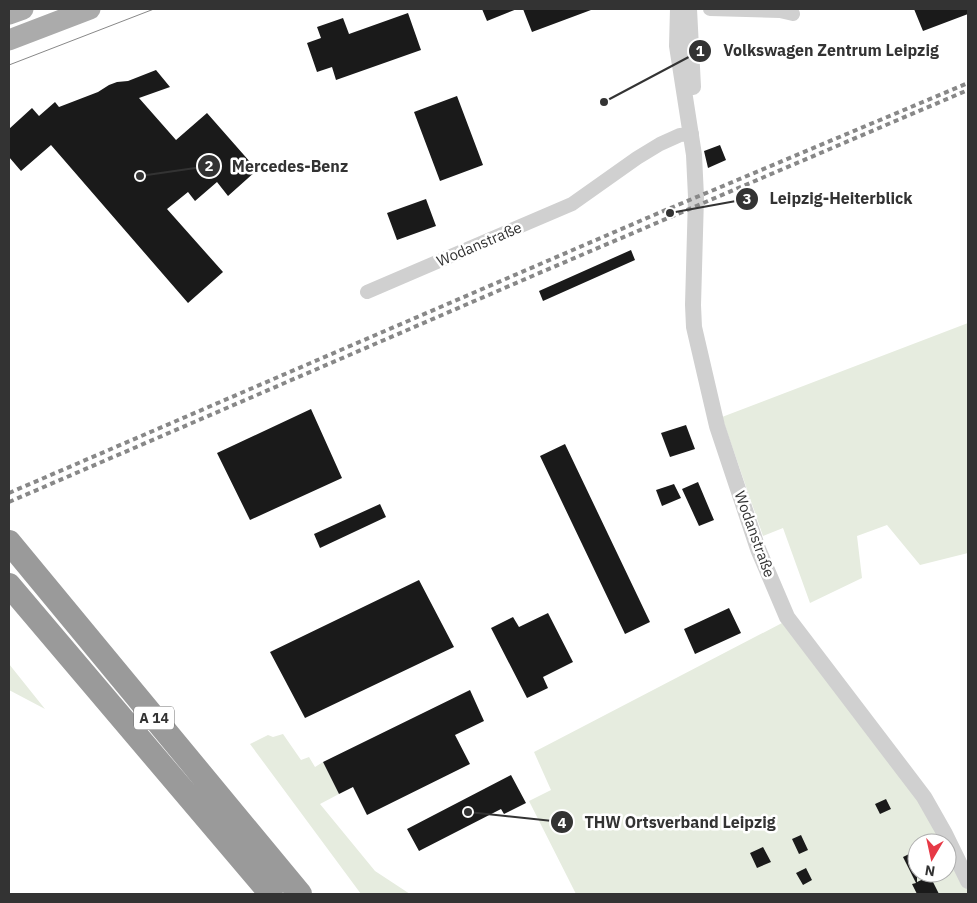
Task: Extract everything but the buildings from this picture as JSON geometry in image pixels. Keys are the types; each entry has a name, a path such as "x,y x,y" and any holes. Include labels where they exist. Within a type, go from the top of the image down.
{"highway":[{"name":"A 14","path":"9,542 300,894"},
{"name":"A 14","path":"9,585 271,894"}],"main road":[{"path":"9,14 23,9"},
{"path":"9,40 90,9"}],"street":[{"name":"Wodanstraße","path":"678,9 677,46 692,134 696,197 694,327 718,426 758,549 787,617 924,797 968,881"},
{"name":"Wodanstraße","path":"689,9 694,106 692,134"},
{"path":"710,9 780,11 793,14"},
{"name":"Wodanstraße","path":"367,292 572,204 645,153 674,138 692,134"}],"shaded area":[{"path":"968,323 968,553 920,565 887,525 857,536 862,578 810,603 783,528 763,536 722,417"},
{"path":"782,623 892,754 924,797 944,833 907,833 907,883 957,883 957,859 968,881 968,894 576,894 529,801 551,790 534,752"},
{"path":"9,664 45,709 9,690"},
{"path":"283,734 301,760 309,757 315,767 323,762 339,794 320,804 375,871 410,894 361,894 250,744 268,735 273,737"}],"tram line":[{"path":"9,65 154,9"}],"railway":[{"path":"9,493 654,215 968,83"},
{"path":"9,502 968,90"}],"place":[{"name":"Volkswagen Zentrum Leipzig","path":"604,102"},
{"name":"Mercedes-Benz","path":"140,176"},
{"name":"Leipzig-Heiterblick","path":"670,213"},
{"name":"THW Ortsverband Leipzig","path":"468,812"}]}
